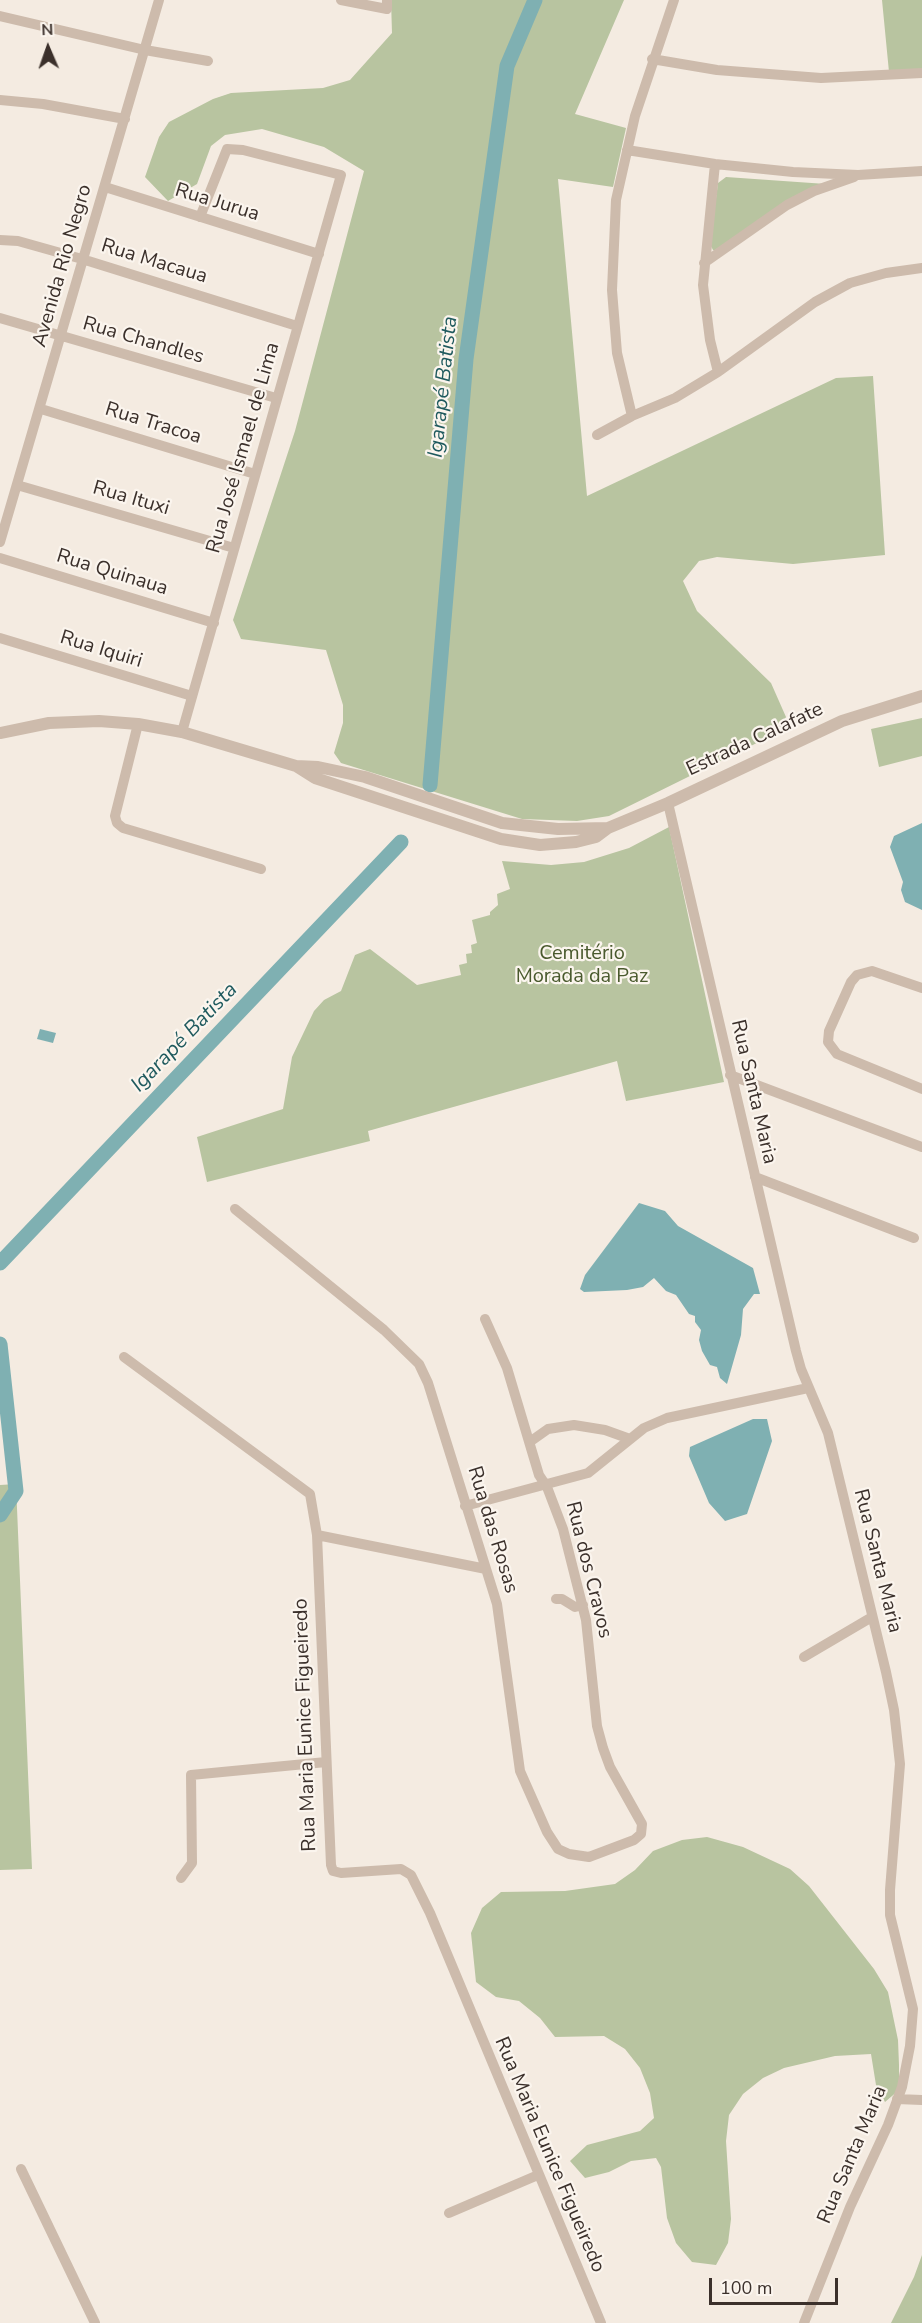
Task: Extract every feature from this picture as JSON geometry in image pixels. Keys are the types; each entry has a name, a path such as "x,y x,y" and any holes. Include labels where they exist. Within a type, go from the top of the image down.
{"street":[{"name":"Avenida Rio Negro","path":"0,542 41,409 82,259 159,0"},
{"path":"341,0 387,4"},
{"path":"632,416 617,353 611,279 616,200 652,59 674,0"},
{"path":"0,16 145,50 208,61"},
{"path":"652,59 717,70 800,77 872,77 922,73"},
{"path":"0,99 43,104 125,119"},
{"name":"Rua José Ismael de Lima","path":"182,732 340,175 243,150 227,149 200,217"},
{"path":"627,150 715,164 858,175 922,171"},
{"path":"715,164 704,263 706,314 718,372"},
{"path":"704,263 787,205 814,191 858,175"},
{"name":"Rua Jurua","path":"105,187 319,254"},
{"name":"Rua Macaua","path":"0,240 18,241 82,259 297,326"},
{"path":"597,435 632,416 675,398 718,372 815,302 850,282 886,273 922,268"},
{"name":"Rua Chandles","path":"0,318 276,398"},
{"name":"Rua Tracoa","path":"41,409 255,474"},
{"name":"Rua Ituxi","path":"17,486 234,548"},
{"name":"Rua Quinaua","path":"0,558 214,623"},
{"name":"Rua Iquiri","path":"0,638 192,696"},
{"name":"Estrada Calafate","path":"296,766 315,778 501,839 540,845 587,840 608,828 668,803 842,721 922,696"},
{"name":"Estrada Calafate","path":"0,733 49,723 98,726 138,724 182,732 296,766 318,767 365,777 502,823 558,829 608,828"},
{"path":"138,724 115,816 117,823 123,828 261,869"},
{"name":"Rua Santa Maria","path":"668,803 796,1351 808,1388 828,1433 894,1710 900,1764 890,1890 891,1915 909,1985 912,2017 904,2077 897,2099 804,2323"},
{"path":"922,988 872,971 857,975 851,982 838,1011 828,1042 837,1054 922,1089"},
{"path":"730,1075 922,1147"},
{"path":"755,1178 914,1238"},
{"name":"Rua das Rosas","path":"235,1209 384,1330 419,1364 428,1383 501,1622 519,1771 547,1832 561,1851 589,1857 630,1842 643,1831"},
{"name":"Rua dos Cravos","path":"485,1319 507,1368 531,1441 539,1475 547,1486 563,1528 583,1605 598,1732 610,1767 642,1824 643,1831"},
{"name":"Rua Maria Eunice Figueiredo","path":"124,1357 306,1489 313,1499 317,1535 332,1868 337,1873 348,1874 401,1869 411,1875 430,1913 601,2323"},
{"path":"465,1506 547,1486 588,1473 644,1428 678,1414 808,1388"},
{"path":"531,1441 541,1432 564,1425 590,1426 630,1439"},
{"path":"317,1535 486,1569"},
{"path":"556,1599 562,1599 575,1606 583,1605"},
{"path":"804,1657 872,1617"},
{"path":"180,1878 192,1863 191,1775 326,1762"},
{"path":"897,2099 922,2100"},
{"path":"21,2169 95,2323"},
{"path":"449,2213 538,2175"}],"green space":[{"path":"391,0 624,0 575,114 626,128 613,187 558,179 587,496 836,378 873,376 885,555 793,564 717,557 699,561 683,581 697,611 771,683 786,717 777,733 609,816 577,821 522,819 341,763 334,753 343,723 343,705 326,650 241,639 233,620 295,431 364,171 324,147 262,129 225,135 211,146 197,184 168,201 145,177 159,137 169,122 213,99 231,93 323,88 350,80 392,33"},
{"path":"882,0 922,0 922,69 889,72"},
{"path":"726,177 826,184 718,252 713,250 710,244 718,183"},
{"path":"922,718 922,756 879,767 871,729"},
{"name":"Cemitério Morada da Paz","path":"669,827 724,1082 626,1101 617,1061 368,1131 370,1141 207,1182 197,1137 283,1109 292,1057 314,1011 324,1000 341,991 355,955 370,949 417,985 461,975 459,965 467,963 466,954 472,953 471,945 477,943 472,920 490,915 490,912 498,905 497,894 510,889 502,861 551,865 584,862 629,848"},
{"path":"16,1484 32,1869 0,1870 0,1485"},
{"path":"707,1837 743,1847 790,1869 809,1886 874,1969 888,1992 898,2040 899,2065 899,2090 885,2102 876,2085 871,2054 835,2056 784,2068 763,2078 743,2094 729,2115 726,2141 731,2219 728,2243 716,2265 692,2262 676,2243 667,2218 661,2167 656,2158 631,2161 609,2172 585,2178 570,2161 587,2145 640,2131 654,2118 650,2093 640,2068 625,2049 604,2036 555,2037 540,2018 519,2001 496,1997 476,1982 471,1933 482,1908 501,1892 565,1891 615,1884 635,1870 653,1851 682,1840"},
{"path":"922,2255 922,2323 891,2323 914,2277"}],"water":[{"path":"922,823 922,910 905,902 901,890 903,882 890,847 894,836"},
{"path":"40,1029 56,1033 53,1043 37,1039"},
{"path":"639,1203 665,1211 678,1226 753,1268 760,1294 754,1294 743,1309 741,1335 727,1384 720,1378 717,1367 710,1365 702,1351 699,1340 701,1330 695,1322 695,1316 689,1314 676,1295 666,1291 654,1278 643,1287 627,1290 584,1292 580,1289 585,1275"},
{"path":"753,1419 767,1419 772,1441 747,1514 725,1521 709,1503 689,1456 690,1447"}],"waterway":[{"name":"Igarapé Batista","path":"430,785 466,359 507,66 535,0"},
{"name":"Igarapé Batista","path":"0,1263 401,842"},
{"name":"Igarapé Batista","path":"0,1344 16,1491 0,1515"}]}
